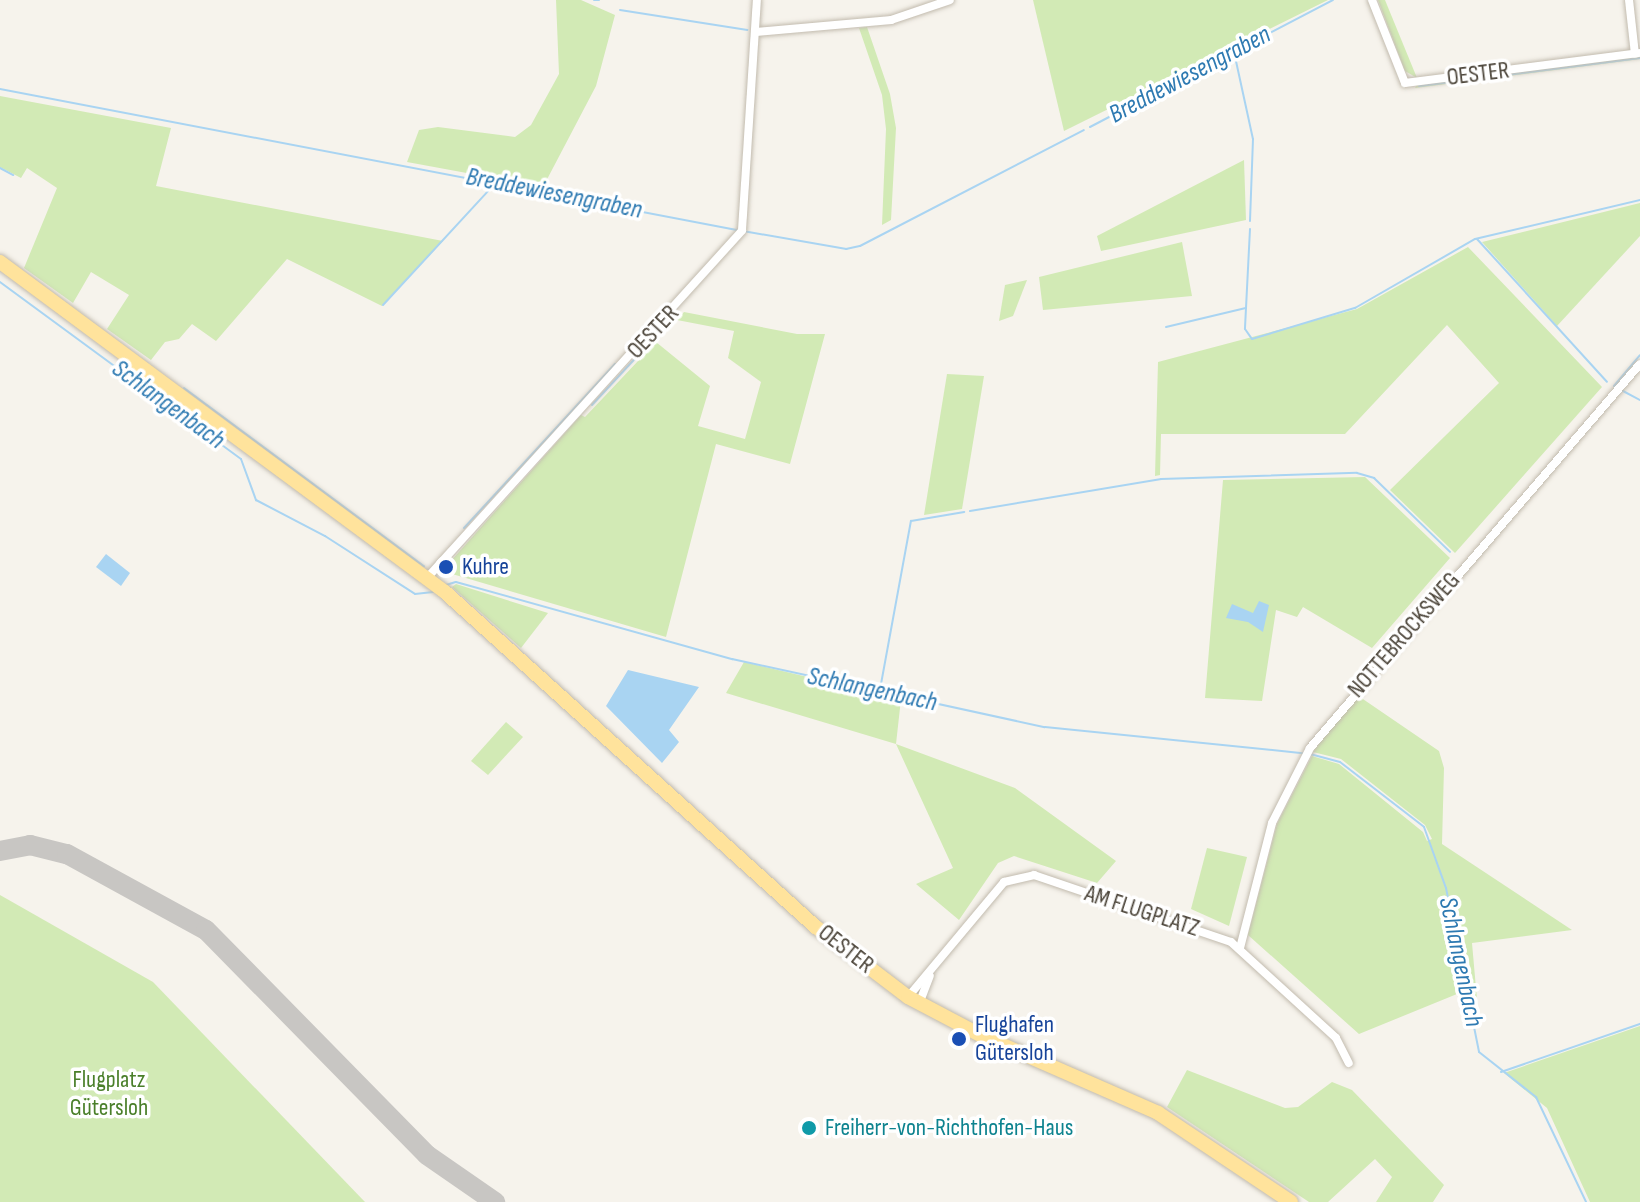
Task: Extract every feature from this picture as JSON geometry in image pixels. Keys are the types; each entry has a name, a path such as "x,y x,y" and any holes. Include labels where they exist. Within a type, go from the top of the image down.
{"main road":[{"name":"OESTER","path":"0,262 436,585 816,927 914,1000 1158,1113 1291,1202"}],"street":[{"name":"OESTER","path":"436,585 734,242 745,219 757,0"},
{"path":"756,32 891,20 950,0"},
{"name":"OESTER","path":"1372,0 1405,83 1638,54"},
{"path":"1629,0 1638,54"},
{"name":"NOTTEBROCKSWEG","path":"1240,948 1272,823 1310,748 1640,364"},
{"name":"AM FLUGPLATZ","path":"914,1000 995,892 1019,875 1218,936 1240,948 1336,1038 1349,1063"}],"green space":[{"path":"556,0 581,0 615,15 596,86 543,187 407,162 419,130 438,127 515,137 531,125 559,74"},
{"path":"1033,0 1328,0 1064,131"},
{"path":"1378,0 1385,0 1417,78 1405,71"},
{"path":"867,27 890,94 896,128 891,220 882,225 886,129 882,95 859,28"},
{"path":"1640,55 1640,59 1415,88 1417,85"},
{"path":"0,96 171,128 156,186 443,241 382,306 287,259 216,341 192,324 179,339 165,342 151,360 107,329 129,295 91,272 73,303 24,268 57,188 27,168 21,178 0,167"},
{"path":"1244,160 1246,220 1101,251 1097,236"},
{"path":"1640,203 1640,236 1557,326 1482,242"},
{"path":"1182,242 1192,296 1043,310 1039,277"},
{"path":"1468,247 1602,387 1455,553 1390,490 1499,383 1447,325 1345,434 1161,434 1160,475 1155,476 1158,362 1357,309"},
{"path":"1027,280 1013,316 999,321 1005,285"},
{"path":"684,312 797,334 825,334 790,464 716,444 666,637 442,571 581,415 585,417 656,342 710,386 698,426 745,439 761,382 728,358 734,331 677,320"},
{"path":"947,374 984,376 962,509 924,515"},
{"path":"1365,477 1450,558 1372,648 1303,607 1297,617 1276,610 1262,701 1205,698 1223,480"},
{"path":"456,584 548,613 521,648 452,587"},
{"path":"744,662 901,699 896,744 726,693"},
{"path":"1357,695 1439,751 1444,768 1442,844 1572,930 1472,943 1479,1022 1466,1017 1457,994 1359,1034 1248,935 1277,824 1312,756 1339,764 1423,832 1427,841 1432,839 1425,825 1341,759 1313,752"},
{"path":"506,722 523,737 488,775 471,761"},
{"path":"896,744 1015,788 1116,861 1097,883 1014,856 998,863 959,920 916,884 953,868"},
{"path":"1207,848 1247,857 1229,926 1191,909"},
{"name":"Flugplatz Gütersloh","path":"0,895 153,982 365,1202 0,1202"},
{"path":"1640,1026 1640,1202 1590,1202 1547,1108 1504,1073"},
{"path":"1187,1070 1285,1108 1298,1107 1332,1082 1352,1090 1444,1185 1433,1202 1376,1202 1392,1177 1375,1159 1328,1202 1309,1202 1167,1107"}],"water":[{"path":"106,554 130,573 121,586 96,567"},
{"path":"1259,601 1269,605 1263,632 1248,622 1226,618 1232,604 1253,613"},
{"path":"628,670 699,687 669,730 679,742 662,763 606,706"}],"waterway":[{"path":"594,0 599,0"},
{"name":"Breddewiesengraben","path":"1090,127 1333,0"},
{"path":"620,10 747,30"},
{"path":"1234,52 1253,139 1250,221"},
{"path":"1419,86 1640,58"},
{"name":"Breddewiesengraben","path":"0,89 737,230"},
{"name":"Breddewiesengraben","path":"743,231 846,249 860,246 1084,130"},
{"path":"0,168 13,175"},
{"path":"383,305 493,186"},
{"path":"1250,229 1245,329 1252,339 1355,308 1475,239 1640,200"},
{"path":"1477,239 1607,382"},
{"name":"Schlangenbach","path":"0,282 241,459 256,500 325,536 415,594 433,592"},
{"path":"1166,327 1246,308"},
{"path":"663,329 675,315"},
{"path":"592,405 657,335"},
{"path":"1614,386 1640,355"},
{"path":"464,528 615,364"},
{"path":"184,388 424,566"},
{"path":"1623,391 1640,400"},
{"path":"970,511 1161,479 1357,473 1374,478 1450,552"},
{"path":"881,684 911,521 964,512"},
{"name":"Schlangenbach","path":"446,585 456,582 732,659 1045,727 1303,753"},
{"name":"Schlangenbach","path":"1310,754 1340,762 1424,827 1446,888 1479,1052 1536,1097 1586,1202"},
{"path":"1501,1072 1640,1024"}],"taxiway":[{"path":"0,851 30,845 67,854 206,930 427,1155 495,1202"}],"place":[{"name":"Kuhre","path":"446,567"},
{"name":"Flughafen Gütersloh","path":"959,1039"},
{"name":"Freiherr-von-Richthofen-Haus","path":"809,1128"}]}
